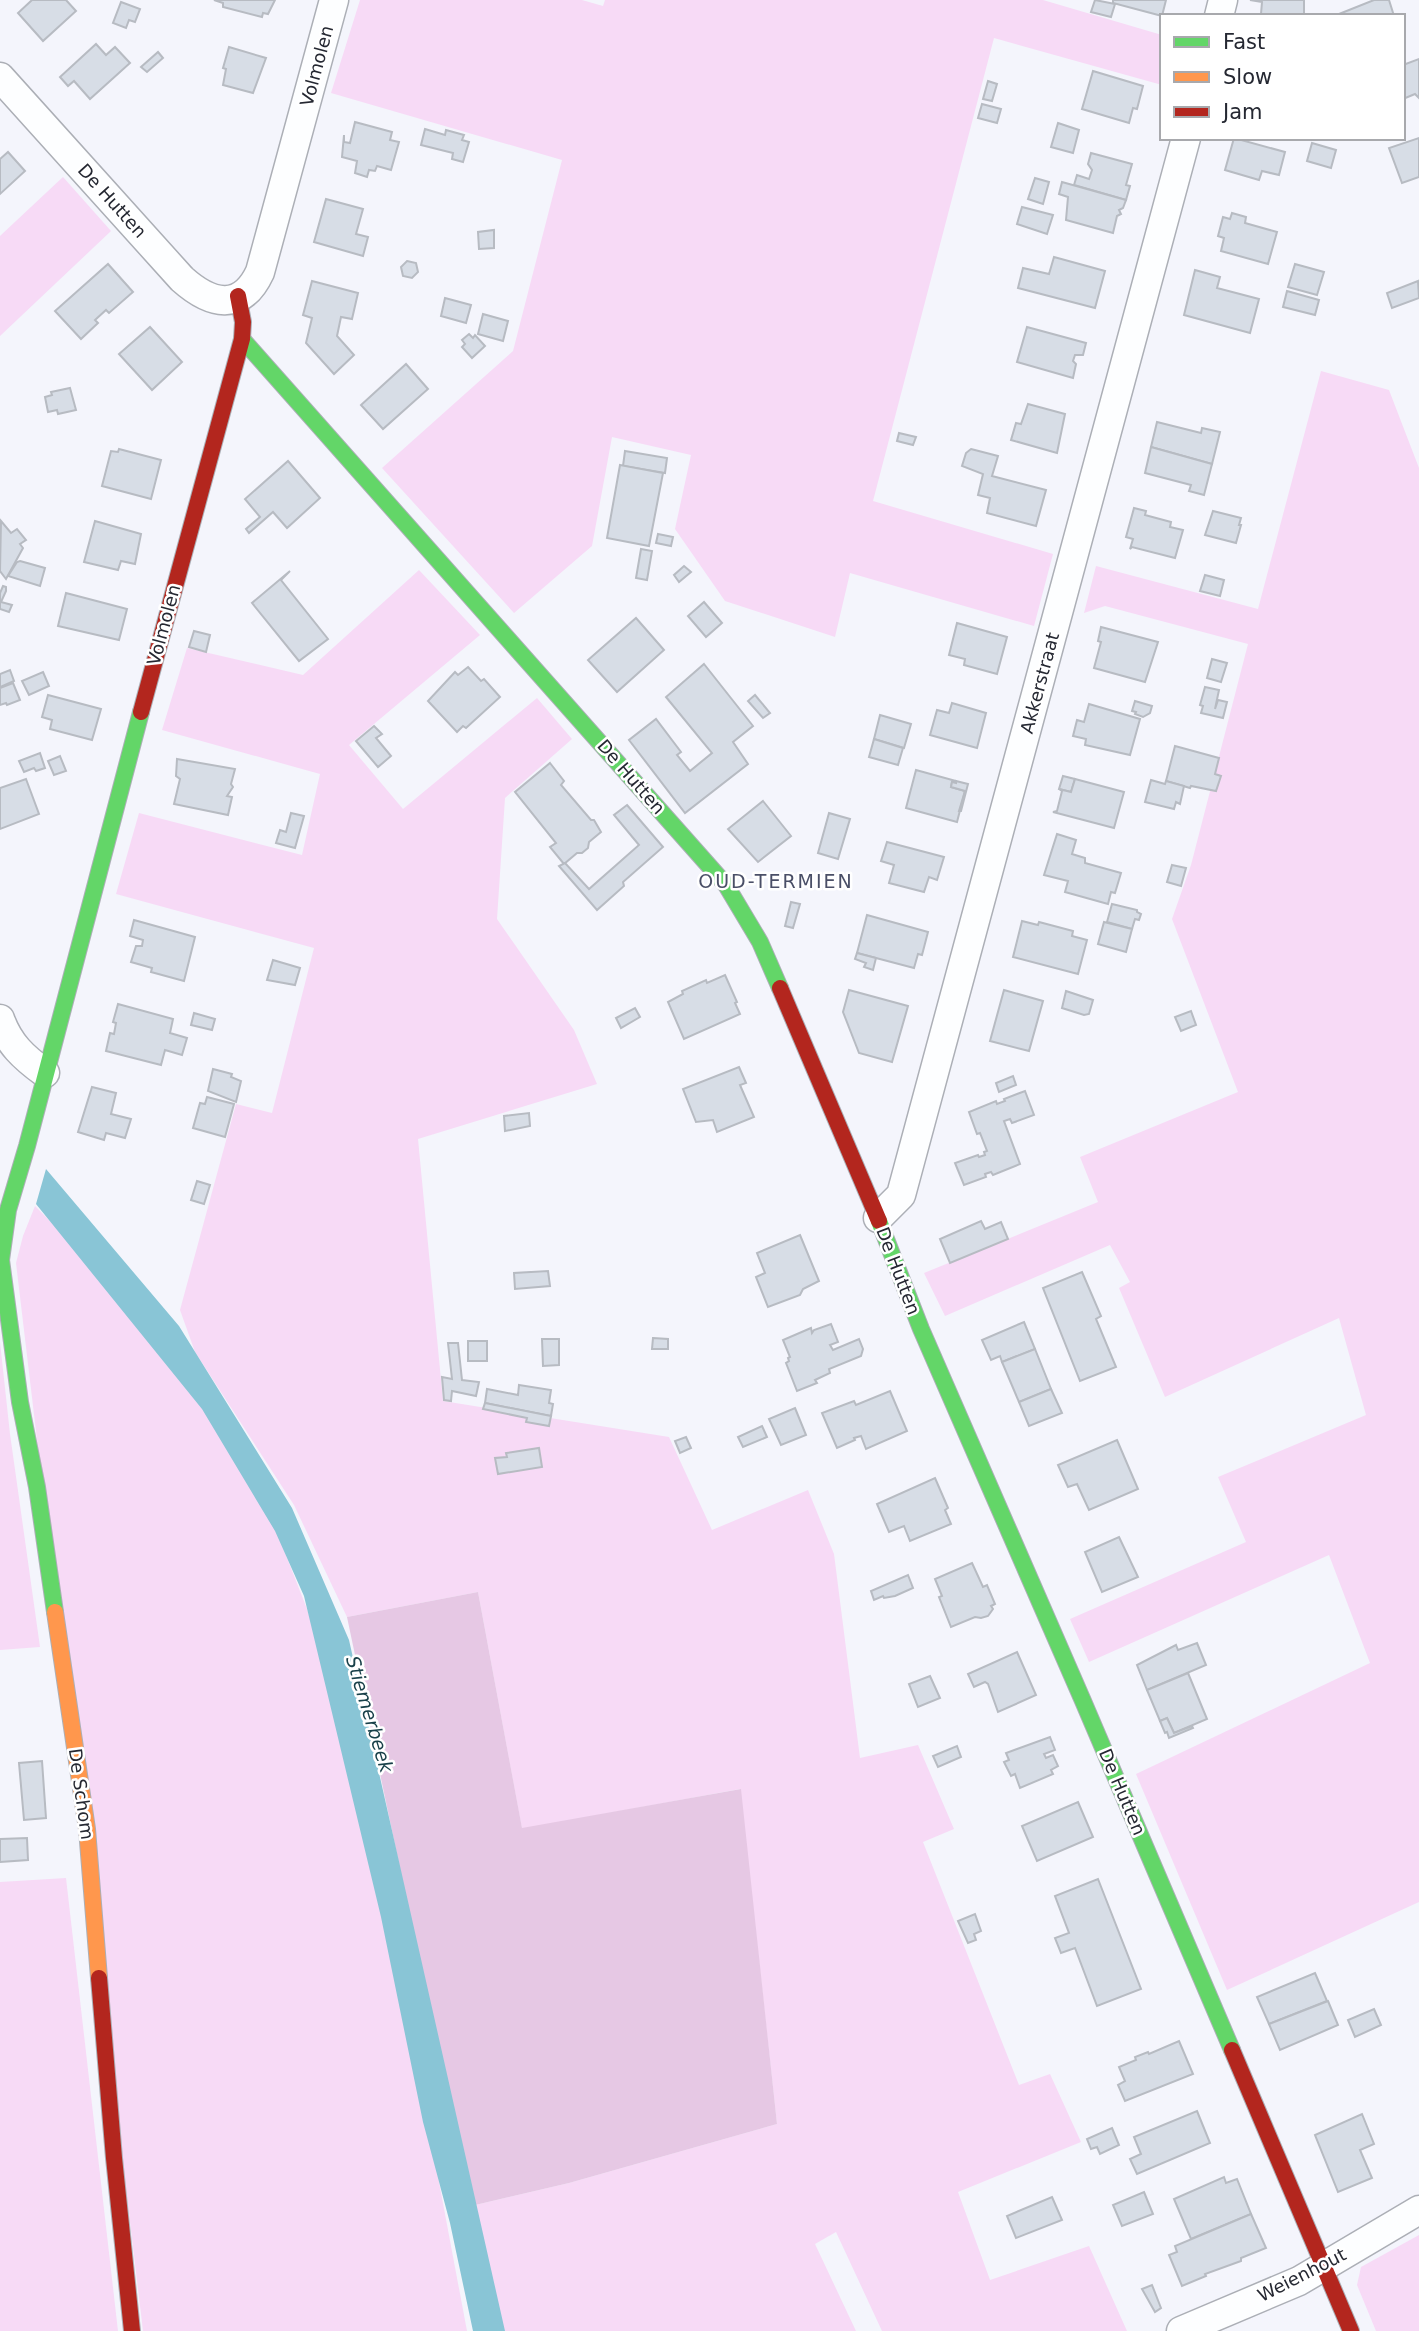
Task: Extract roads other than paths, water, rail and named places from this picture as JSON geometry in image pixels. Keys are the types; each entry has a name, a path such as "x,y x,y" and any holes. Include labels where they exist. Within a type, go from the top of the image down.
{"street":[{"name":"Volmolen","path":"1,1260 8,1210 242,339 243,322 238,296 251,288 260,272 334,0"},
{"name":"De Hutten","path":"0,76 182,279 212,300 220,301 238,296"},
{"name":"Akkerstraat","path":"878,1218 901,1195 1185,140"},
{"name":"De Hutten","path":"242,339 726,885 760,942 878,1218 921,1329 1083,1701 1351,2331"},
{"path":"0,1019 21,1055 45,1073"},
{"name":"De Schom","path":"1,1260 20,1402 37,1486 87,1829 114,2158 132,2331"},
{"name":"Weienhout","path":"1181,2331 1299,2281 1419,2210"}],"water":[{"path":"46,1169 179,1326 292,1508 349,1640 505,2331 473,2331 450,2223 423,2122 381,1917 304,1596 275,1531 202,1409 36,1204"}],"district":[{"name":"OUD-TERMIEN","path":"776,881"}],"water label":[{"name":"Stiemerbeek","path":"370,1714"}]}
